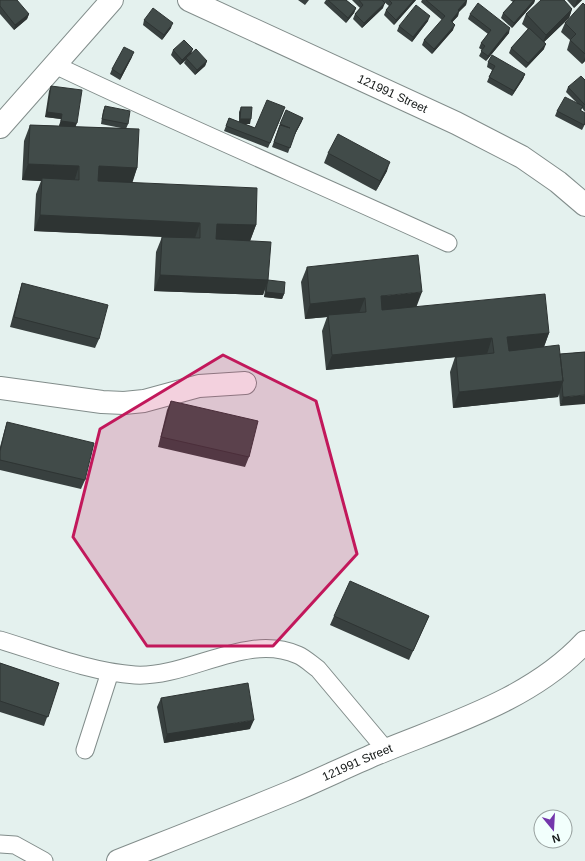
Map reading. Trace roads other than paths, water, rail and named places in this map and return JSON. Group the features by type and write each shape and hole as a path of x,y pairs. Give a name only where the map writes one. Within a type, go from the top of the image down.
{"street":[{"path":"0,127 112,0"},
{"name":"121991 Street","path":"189,0 456,123 522,157 558,182 585,205"},
{"path":"0,388 102,402 124,403 144,401 199,386 245,384"},
{"name":"121991 Street","path":"118,861 293,791 386,750 489,708 522,690 571,657 585,642"}],"lane":[{"path":"55,65 161,116 299,175 448,243"},
{"path":"0,640 110,672 149,675 188,668 234,654 261,648 289,652 304,658 318,669 386,750"},
{"path":"85,750 110,672"},
{"path":"0,844 15,845 44,861"}]}
